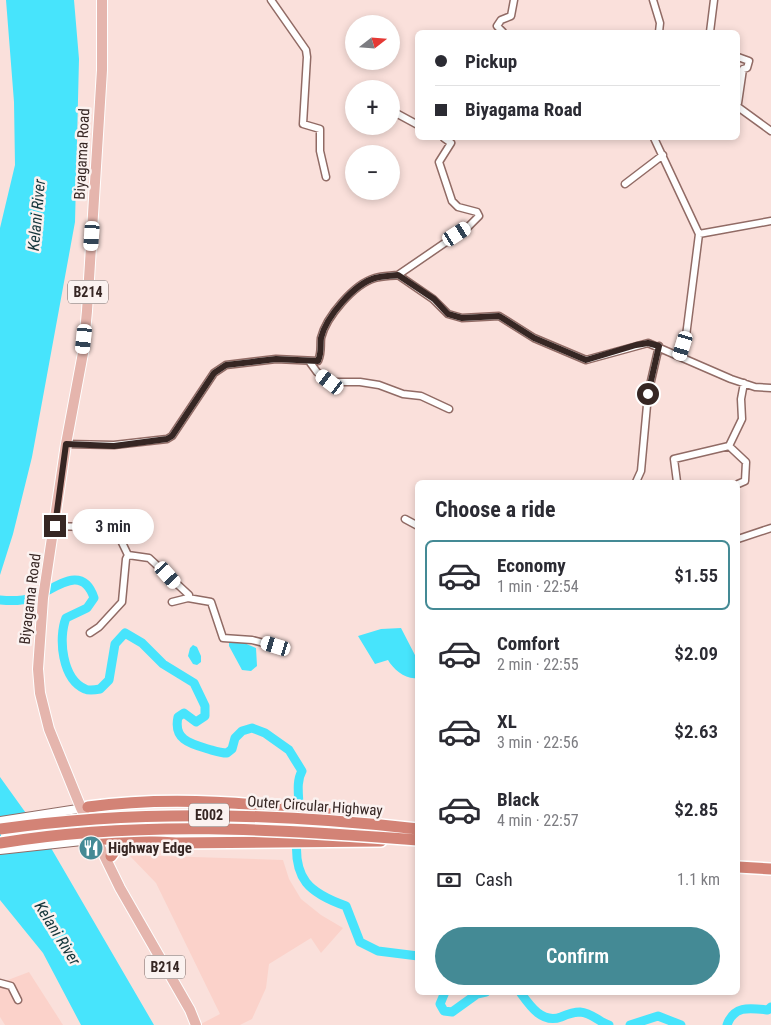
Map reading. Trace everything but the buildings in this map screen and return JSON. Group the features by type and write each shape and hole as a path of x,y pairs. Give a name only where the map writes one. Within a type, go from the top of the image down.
{"highway":[{"path":"85,808 130,804 207,802 279,807 415,829"},
{"name":"Outer Circular Highway","path":"0,829 91,819 218,815 319,819 415,829"},
{"name":"Outer Circular Highway","path":"0,843 113,831 200,829 301,831 415,840"},
{"path":"100,839 176,843 415,840"},
{"path":"111,856 116,848 129,841"},
{"path":"740,867 771,869"},
{"path":"740,874 771,876"}],"main road":[{"name":"Biyagama Road","path":"102,0 102,70 87,311 83,353 66,444 43,598 38,669 40,693 49,729 85,808 133,910 190,1010 196,1025"},
{"name":"Biyagama Road","path":"100,839 111,856 133,910"}],"street":[{"path":"271,0 306,50 303,124 320,129 320,151 326,177"},
{"path":"501,30 497,26 501,20 510,16 514,0"},
{"path":"653,0 660,23 659,30"},
{"path":"710,30 714,0"},
{"path":"740,58 749,61 747,68 743,69 740,89"},
{"path":"740,108 771,131"},
{"path":"400,115 415,123"},
{"path":"66,444 114,446 167,439 172,436 214,373 226,365 276,359 318,361 321,353 321,338 330,319 347,296 374,278 398,275 468,227 479,216 478,212 458,207 452,201 439,162 451,143 447,140"},
{"path":"655,140 699,234 686,336 680,355"},
{"path":"625,184 663,156"},
{"path":"699,234 771,221"},
{"path":"398,275 434,299 448,314 462,318 499,316 534,338 586,360 648,343 744,383 771,388"},
{"path":"637,480 641,471 648,394 659,346"},
{"path":"309,362 317,372 330,382 379,384 403,394 421,396 449,409"},
{"path":"729,446 743,415 741,399 744,383"},
{"path":"677,480 674,460 729,446"},
{"path":"729,446 746,462 745,480 740,483"},
{"path":"405,519 415,524"},
{"path":"55,526 115,528 128,555 122,602 99,627 90,633"},
{"path":"740,538 771,528"},
{"path":"128,555 149,558 188,593 188,598"},
{"path":"172,602 188,598 211,602 223,638 252,640 276,646"},
{"path":"0,821 85,808"},
{"path":"0,850 54,842 100,839"},
{"path":"0,983 10,986 18,1000"}],"shaded area":[{"path":"129,855 283,860 289,879 301,899 321,915 343,928 321,953 311,938 269,964 266,988 252,1019 240,1025 199,1025 220,1014 156,883"},
{"path":"29,972 63,1025 5,1025 0,1017 0,983"}],"water":[{"name":"Kelani River","path":"6,0 74,0 79,59 75,222 32,457 13,534 0,575 0,228 15,165 14,102"},
{"path":"401,628 415,655 415,678 400,673 388,660 375,664 358,636 381,629"},
{"path":"237,640 256,648 257,666 251,671 242,670 229,646 229,642"},
{"path":"193,645 197,647 201,656 201,662 197,665 193,664 188,656"},
{"name":"Kelani River","path":"0,777 51,848 154,1025 81,1025 43,953 0,900"}],"waterway":[{"path":"0,600 32,598 58,585 75,580 89,587 94,598 87,608 66,618 62,636 62,647 67,667 77,684 87,690 94,690 100,689 109,680 115,644 125,633 142,643 163,664 194,683 205,706 205,716 196,722 184,713 178,717 178,731 185,740 218,752 227,753 232,749 235,738 242,731 252,728 265,733 289,750 302,771 298,786 299,814"},
{"path":"297,837 296,851 301,874 313,890 346,906 360,942 378,951 415,956"},
{"path":"444,995 440,1004 444,1011 452,1012 476,995"},
{"path":"522,995 542,1016 554,1019 580,1012 609,1025"},
{"path":"727,1025 738,1011 743,1009 768,1010 771,1007"},
{"path":"630,1025 658,1016 681,1025"}],"place":[{"name":"Highway Edge","path":"91,848"}],"route":[{"path":"55,526 66,444 114,446 158,442 172,436 214,373 226,365 276,359 318,361 321,353 321,338 330,319 347,296 374,278 398,275 434,299 448,314 462,318 499,316 534,338 586,360 636,345 648,343 659,346 648,394"}]}
